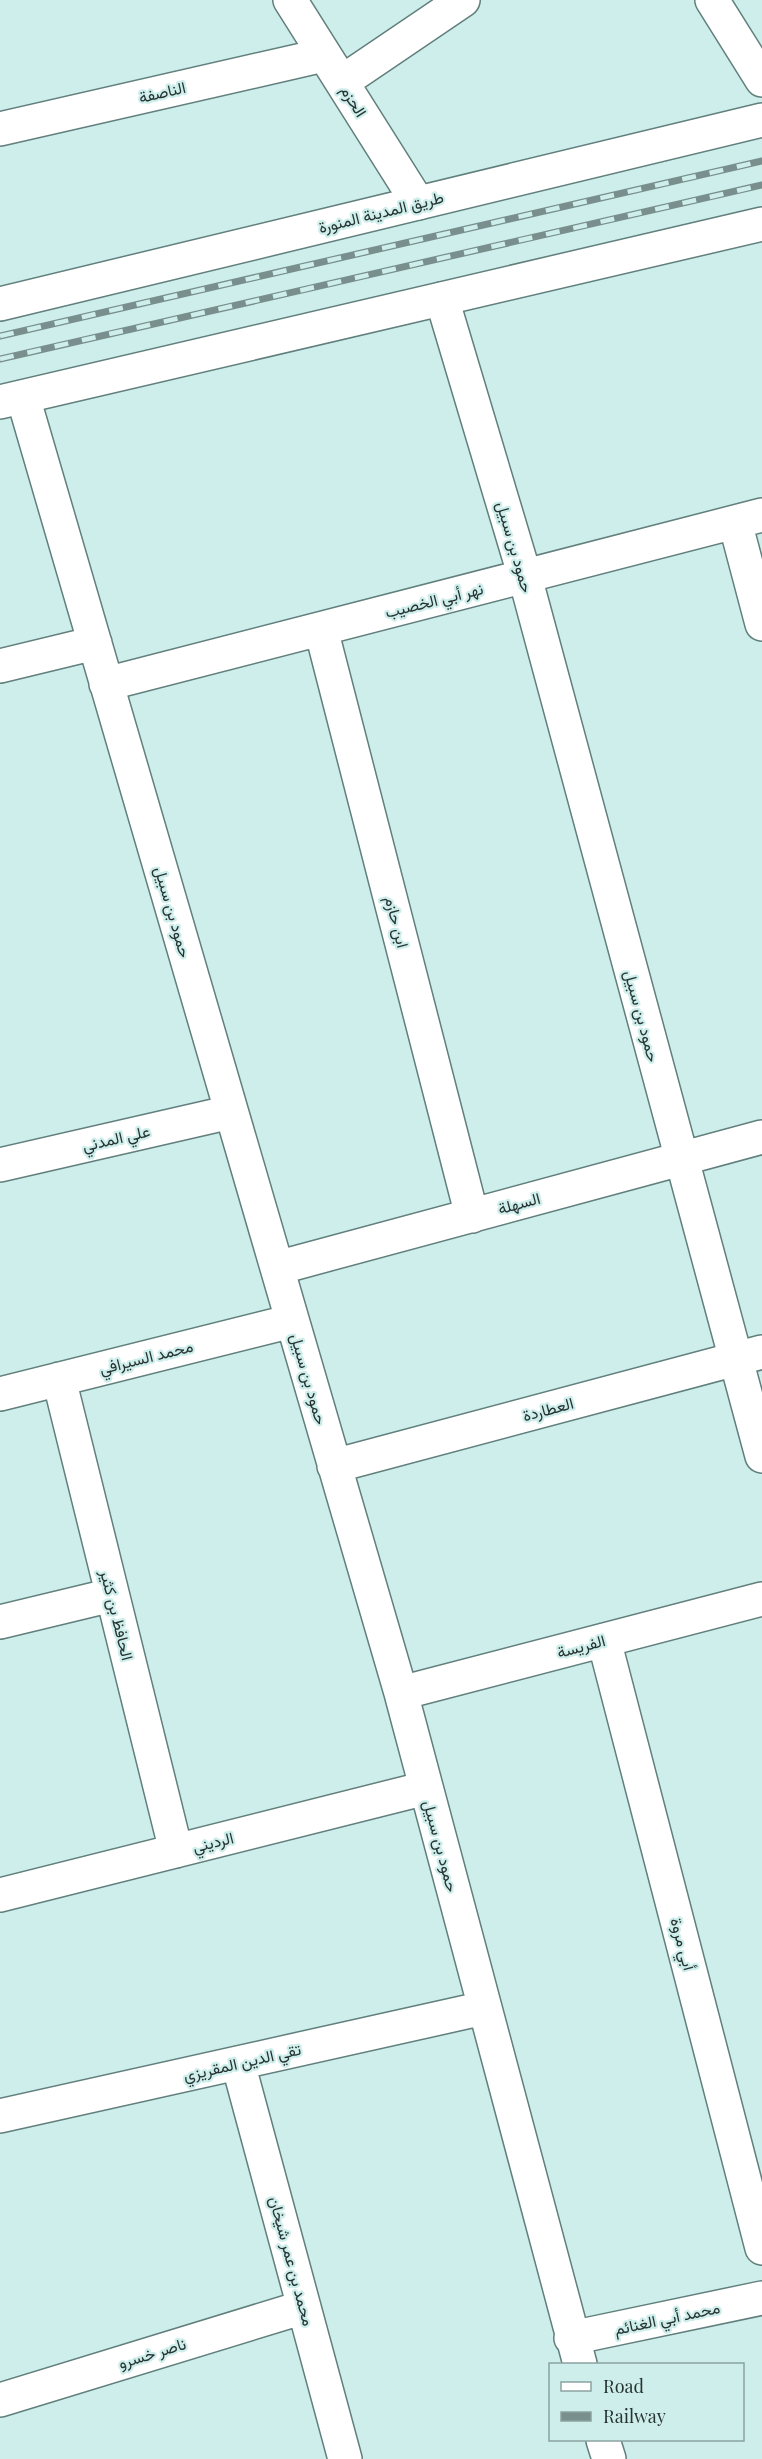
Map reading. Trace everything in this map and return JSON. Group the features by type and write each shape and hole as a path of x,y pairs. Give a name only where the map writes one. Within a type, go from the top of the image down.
{"street":[{"name":"الحزم","path":"290,0 418,203"},
{"path":"342,82 463,0"},
{"path":"722,3 762,80"},
{"name":"الناصفة","path":"0,129 324,55"},
{"name":"طريق المدينة المنورة","path":"0,304 762,120"},
{"path":"11,399 762,224"},
{"name":"حمود بن سبيل","path":"442,299 525,577 681,1158 749,1355 762,1456"},
{"name":"حمود بن سبيل","path":"11,399 95,644 401,1693 576,2351"},
{"path":"748,518 762,624"},
{"name":"نهر أبي الخصيب","path":"106,684 748,518"},
{"name":"ابن حازم","path":"321,629 472,1215"},
{"path":"0,666 95,644"},
{"name":"علي المدني","path":"0,1165 231,1112"},
{"name":"السهلة","path":"277,1268 762,1137"},
{"name":"محمد السيرافي","path":"0,1394 292,1321"},
{"name":"العطاردة","path":"334,1466 749,1355"},
{"name":"الحافظ بن كثير","path":"58,1379 176,1851"},
{"path":"0,1622 112,1595"},
{"name":"الفريسة","path":"401,1693 762,1599"},
{"name":"أبي مروة","path":"604,1640 762,2248"},
{"name":"الرديني","path":"0,1895 426,1788"},
{"name":"تقي الدين المقريزي","path":"2,2108 238,2063 484,2008"},
{"name":"محمد بن عمر شيخان","path":"238,2063 345,2459"},
{"name":"محمد أبي الغنائم","path":"576,2351 762,2298"},
{"name":"ناصر خسرو","path":"0,2400 304,2307"},
{"path":"604,2441 609,2459"}],"railway":[{"path":"0,336 762,161"},
{"path":"0,359 762,185"}]}
